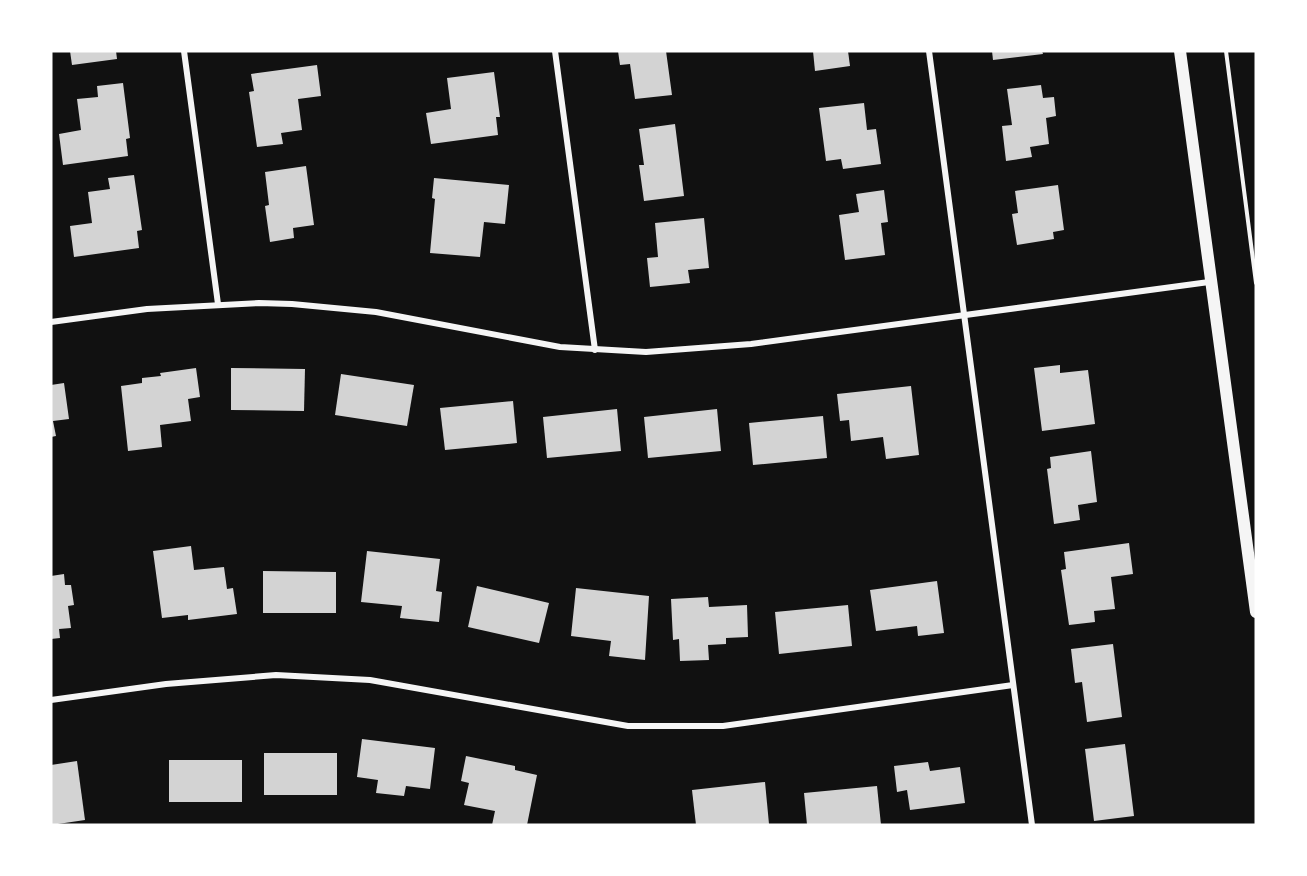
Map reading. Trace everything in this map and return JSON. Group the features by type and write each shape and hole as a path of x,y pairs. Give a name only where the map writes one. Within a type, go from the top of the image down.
{"main road":[{"path":"1180,51 1209,282 1256,612"}],"street":[{"path":"184,51 218,304"},
{"path":"555,51 595,350"},
{"path":"929,51 1032,825"},
{"path":"51,322 147,309 218,304 292,304 376,312 519,341 595,350 646,352 697,350 1209,282"},
{"path":"51,700 166,684 276,675 369,680 628,726 723,726 1013,686"}],"path":[{"path":"1226,51 1256,283"}],"building":[{"path":"70,51 116,51 117,59 72,65"},
{"path":"618,51 666,51 672,95 635,99 630,64 620,65"},
{"path":"813,51 848,51 850,66 815,71"},
{"path":"992,51 1042,51 1043,54 993,60"},
{"path":"317,65 321,96 298,99 302,130 281,133 283,144 257,147 249,92 254,91 251,74"},
{"path":"494,72 500,117 496,117 498,135 431,144 426,113 451,109 447,78"},
{"path":"123,83 130,138 126,139 128,156 63,165 59,134 81,130 77,99 98,97 97,86"},
{"path":"1041,85 1043,98 1054,97 1056,116 1046,118 1049,144 1030,147 1032,157 1006,161 1002,126 1012,125 1007,89"},
{"path":"864,103 867,130 876,129 881,164 843,169 841,159 826,161 819,108"},
{"path":"675,124 684,196 644,201 639,165 644,165 639,129"},
{"path":"306,166 314,225 293,228 294,238 270,242 265,206 269,205 265,172"},
{"path":"134,175 142,230 137,231 139,248 74,257 70,226 92,223 88,192 110,189 108,178"},
{"path":"434,178 509,185 505,224 484,222 480,257 430,253 435,199 432,198"},
{"path":"1058,185 1064,230 1053,232 1054,239 1017,245 1012,214 1018,213 1015,191"},
{"path":"884,190 888,222 881,223 885,255 845,260 839,215 859,212 856,194"},
{"path":"704,218 709,268 688,270 690,283 650,287 647,258 658,257 655,223"},
{"path":"1060,365 1060,373 1088,370 1095,424 1042,431 1034,368"},
{"path":"196,368 200,397 188,399 191,421 160,425 162,447 128,451 121,386 142,383 142,378 161,376 160,373"},
{"path":"231,368 305,369 304,411 231,410"},
{"path":"341,374 414,385 407,426 335,415"},
{"path":"64,383 69,419 53,421 56,436 51,437 51,385"},
{"path":"911,386 919,455 886,459 883,437 851,441 849,420 840,421 837,394"},
{"path":"513,401 517,443 445,450 440,408"},
{"path":"617,409 621,451 547,458 543,417"},
{"path":"717,409 721,451 648,458 644,417"},
{"path":"823,416 827,458 753,465 749,423"},
{"path":"1091,451 1097,502 1078,505 1080,520 1054,524 1047,469 1051,468 1050,457"},
{"path":"1129,543 1133,574 1111,577 1115,609 1094,611 1095,622 1069,625 1061,570 1066,569 1064,552"},
{"path":"191,546 194,570 224,567 227,589 233,588 237,614 188,620 188,615 162,618 153,551"},
{"path":"367,551 440,559 436,591 442,592 439,622 400,618 402,606 361,602"},
{"path":"263,571 336,572 336,613 263,613"},
{"path":"64,574 65,585 71,585 74,605 68,606 71,628 59,629 60,638 51,639 51,576"},
{"path":"937,581 944,633 918,636 917,626 876,631 870,590"},
{"path":"477,586 549,603 539,643 468,627"},
{"path":"576,588 649,596 645,660 609,656 611,641 571,636"},
{"path":"708,597 709,607 747,605 748,637 726,638 726,644 708,645 709,660 680,661 679,639 673,640 671,599"},
{"path":"848,605 852,646 779,654 775,612"},
{"path":"1113,644 1122,717 1087,722 1082,682 1075,683 1071,649"},
{"path":"362,739 435,748 430,789 406,786 404,796 376,793 378,780 357,777"},
{"path":"1125,744 1134,816 1094,821 1085,749"},
{"path":"264,753 337,753 337,795 264,795"},
{"path":"466,756 515,766 515,770 537,775 527,825 492,825 495,811 464,805 469,783 461,781"},
{"path":"169,760 242,760 242,802 169,802"},
{"path":"77,761 85,820 51,825 51,765"},
{"path":"928,762 930,771 960,767 965,803 910,810 907,790 897,792 894,766"},
{"path":"765,782 769,824 696,825 692,790"},
{"path":"877,786 881,825 807,825 804,793"}]}
